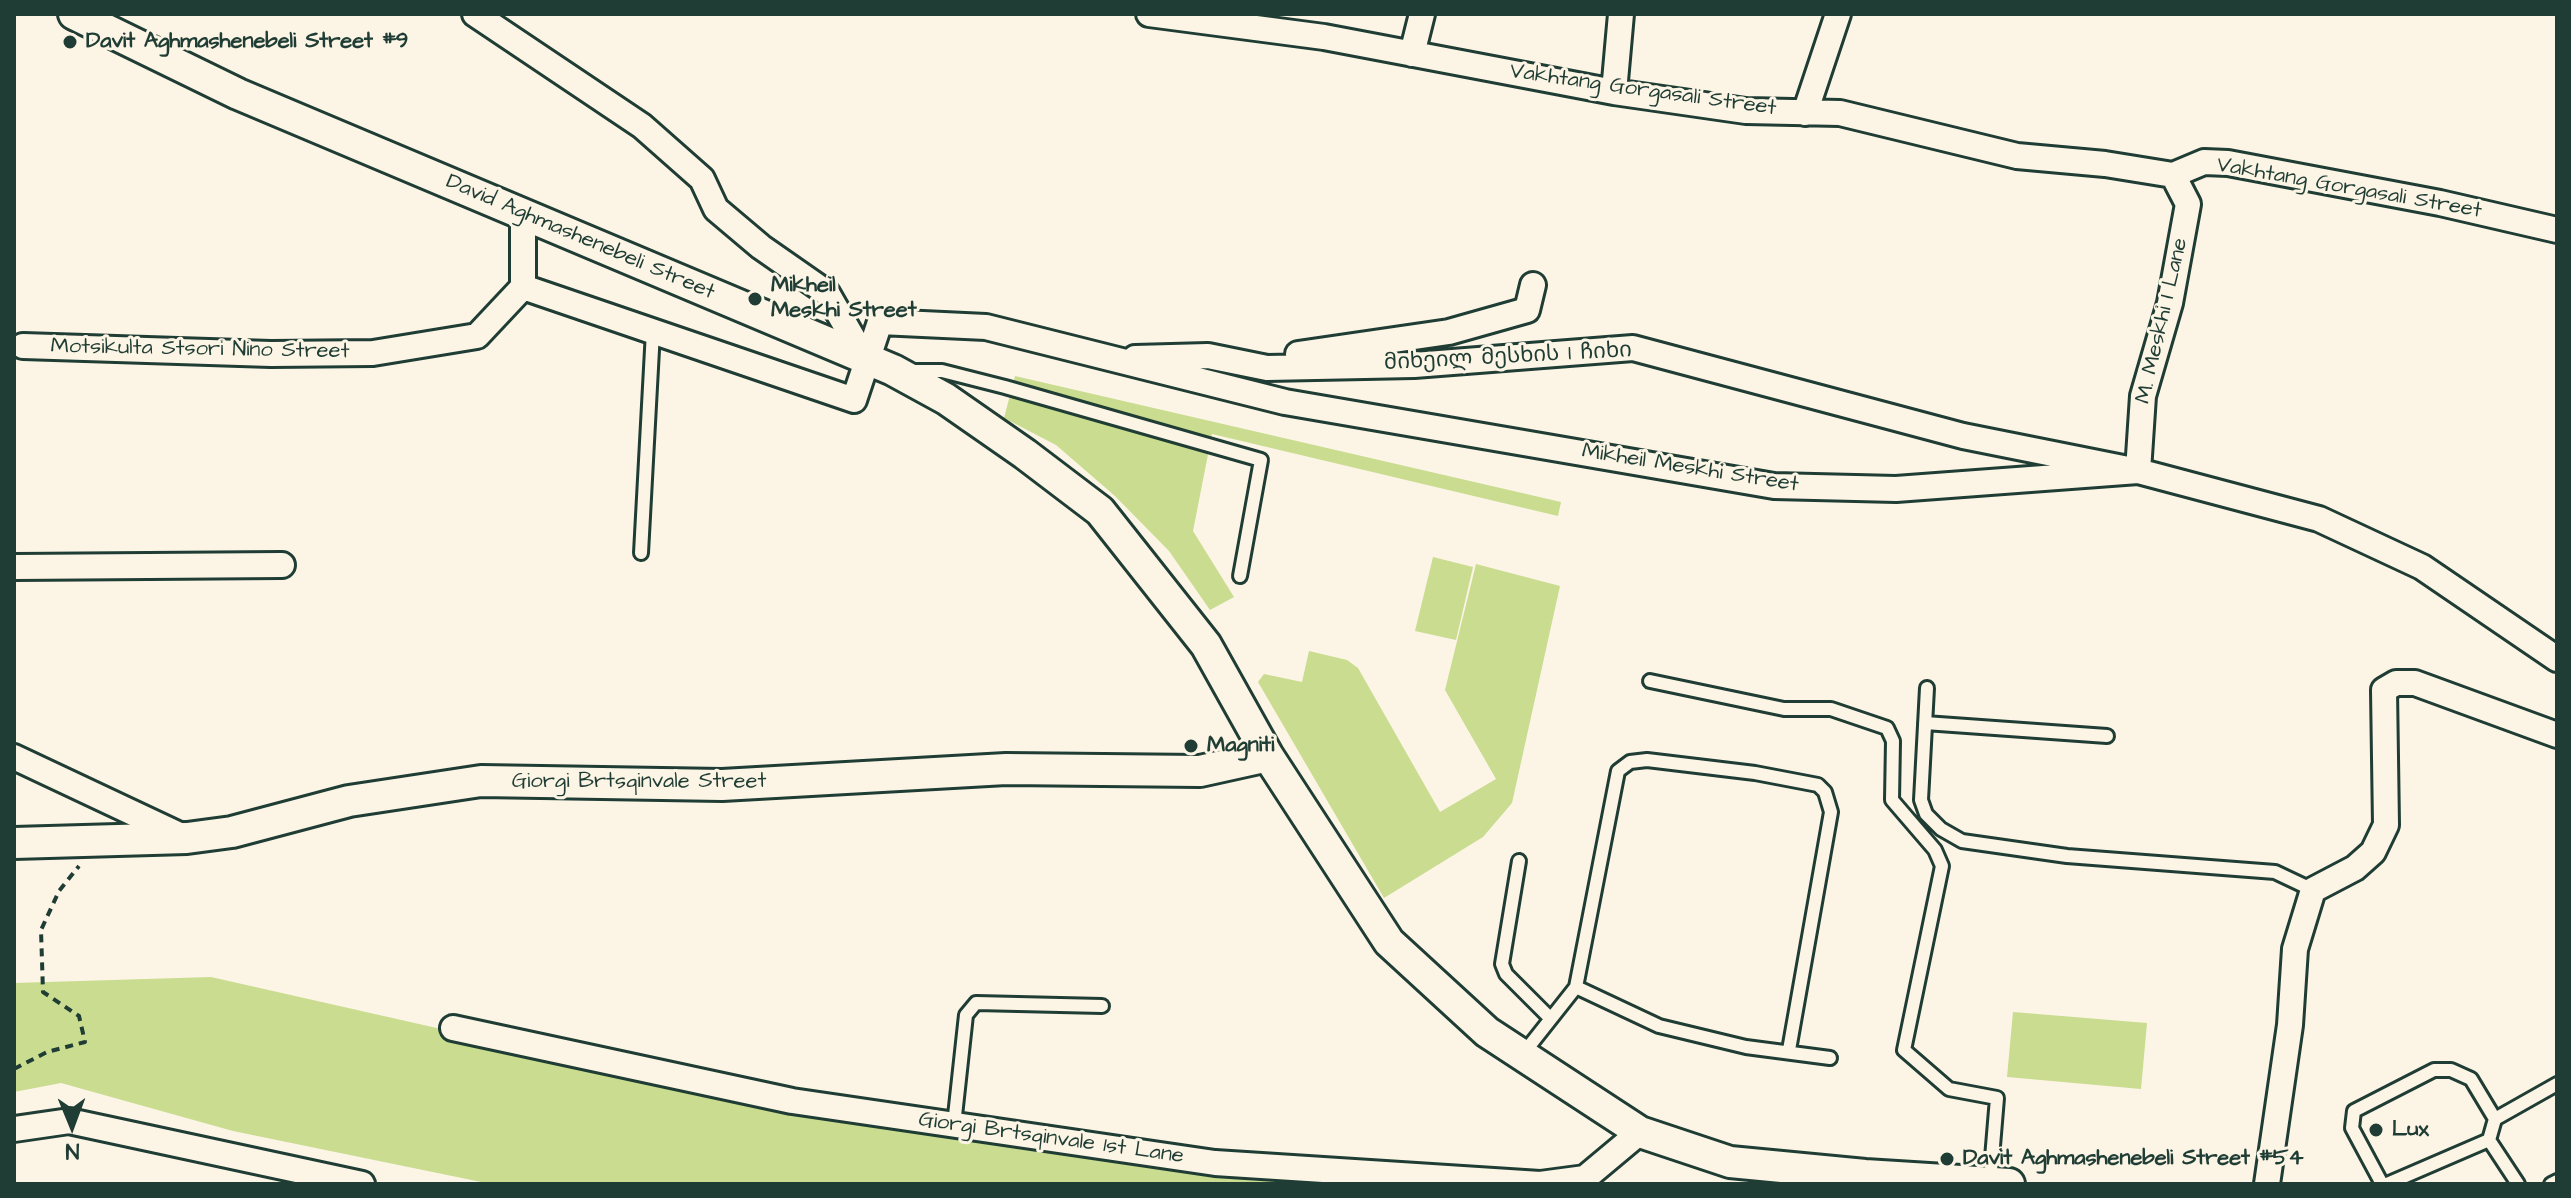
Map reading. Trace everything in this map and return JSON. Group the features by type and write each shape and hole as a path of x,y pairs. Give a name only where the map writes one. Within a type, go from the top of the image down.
{"street":[{"name":"David Aghmashenebeli Street","path":"74,14 238,94 879,366 946,399 1100,511 1206,645 1268,756 1389,942 1487,1032 1640,1132 1730,1162 1865,1175 2000,1183"},
{"path":"475,14 642,126 702,179 716,209 761,247 827,293 879,366 854,400 523,287 523,215"},
{"name":"Vakhtang Gorgasali Street","path":"1149,14 1324,37 1614,92 1746,111 1840,113 2017,156 2105,164 2173,175 2204,162 2228,163 2440,203 2557,230"},
{"path":"1412,54 1422,14"},
{"path":"1614,92 1621,14"},
{"path":"1805,113 1838,14"},
{"name":"M. Meskhi I Lane","path":"2138,471 2143,396 2170,303 2188,204 2173,175"},
{"path":"1208,356 1296,354 1449,332 1527,310 1533,285"},
{"name":"Motsikulta Stsori Nino Street","path":"23,346 271,354 373,353 477,336 523,287"},
{"name":"Mikheil Meskhi Street","path":"879,366 880,322 986,327 1285,402 1774,486 1896,489 2138,471 2319,519 2422,567 2557,659"},
{"name":"მიხეილ მესხის I ჩიხი","path":"1104,359 1208,356 1281,368 1414,365 1633,348 1963,436 2138,471"},
{"path":"14,567 282,565"},
{"path":"2267,1184 2290,1025 2295,949 2313,890 2355,868 2373,852 2386,825 2384,690 2396,683 2415,683 2557,735"},
{"name":"Giorgi Brtsqinvale Street","path":"14,843 187,838 232,832 349,801 481,781 722,785 1006,769 1200,771 1268,756"},
{"path":"14,757 187,838"},
{"name":"Giorgi Brtsqinvale 1st Lane","path":"453,1028 792,1101 1215,1163 1540,1184 1585,1178 1640,1132"},
{"path":"14,1129 69,1121 362,1184"}],"lane":[{"path":"641,553 653,331"},
{"path":"879,366 942,371 1261,460 1240,576"},
{"path":"1650,681 1784,709 1831,709 1887,728 1893,741 1892,800 1935,850 1942,866 1904,1050 1908,1058 1949,1089 1997,1098 2000,1183"},
{"path":"1927,688 1921,800 1933,822 1962,841 2083,857 2275,872 2313,890"},
{"path":"1925,723 2107,736"},
{"path":"1523,1054 1576,987 1618,771 1630,762 1647,760 1755,773 1818,785 1830,801 1831,812 1789,1050"},
{"path":"1519,861 1502,964 1506,974 1550,1018"},
{"path":"1576,987 1659,1026 1746,1047 1789,1050 1830,1058"},
{"path":"954,1125 966,1015 976,1003 1102,1006"},
{"path":"2489,1140 2385,1184 2352,1128 2354,1111 2434,1070 2451,1070 2471,1079 2495,1119"},
{"path":"2518,1184 2489,1140 2495,1119 2557,1084"},
{"path":"2551,1184 2557,1181"}],"path":[{"path":"14,1069 47,1052 85,1042 79,1016 43,992 41,930 59,891 93,843"}],"green space":[{"path":"1015,376 1561,502 1558,516 1212,434 1193,531 1234,597 1210,610 1169,551 1115,496 1056,445 1004,418"},
{"path":"1433,557 1473,567 1456,640 1415,631"},
{"path":"1476,564 1560,586 1512,803 1483,837 1384,898 1258,682 1264,674 1302,682 1309,651 1347,660 1358,668 1440,812 1496,779 1445,690"},
{"path":"211,977 720,1092 1360,1184 491,1184 233,1131 61,1083 14,1092 14,983"},
{"path":"2013,1012 2147,1023 2141,1089 2007,1077"}],"place":[{"name":"Davit Aghmashenebeli Street #9","path":"70,42"},
{"name":"Mikheil Meskhi Street","path":"755,299"},
{"name":"Magniti","path":"1191,746"},
{"name":"Lux","path":"2376,1130"},
{"name":"Davit Aghmashenebeli Street #54","path":"1947,1159"}]}
